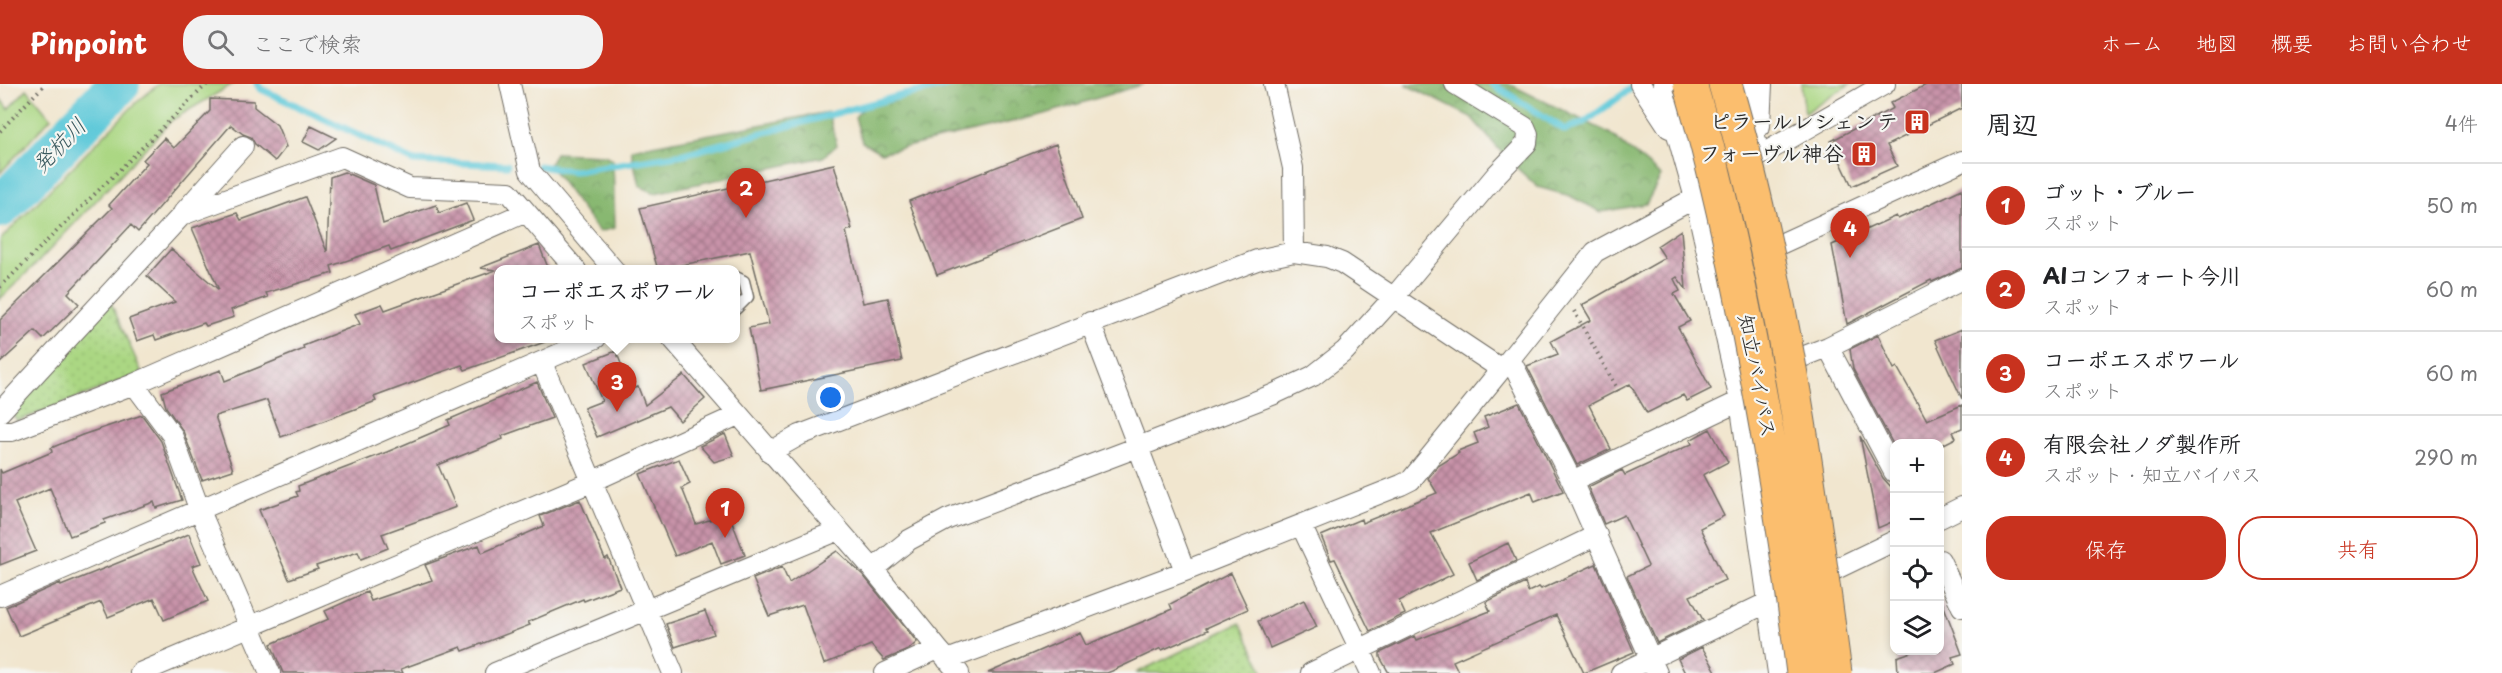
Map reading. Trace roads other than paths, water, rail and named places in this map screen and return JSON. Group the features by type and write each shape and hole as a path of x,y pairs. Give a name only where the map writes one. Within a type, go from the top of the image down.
{"highway":[{"name":"知立バイパス","path":"1690,84 1707,140 1740,290 1774,468 1795,601 1803,673"},
{"name":"知立バイパス","path":"1725,84 1738,131 1784,333 1813,501 1835,673"}],"street":[{"path":"510,84 530,171 611,265"},
{"path":"1274,84 1293,168 1294,252"},
{"path":"873,569 909,540 948,519 1272,395 1313,376 1346,351 1496,175 1527,143 1528,134 1525,127 1455,84"},
{"path":"1640,84 1679,143"},
{"path":"1663,84 1695,198 1740,401 1778,673"},
{"path":"1744,84 1797,359 1831,572 1843,673"},
{"path":"1759,156 1762,84"},
{"path":"1759,156 1885,84"},
{"path":"0,412 243,146"},
{"path":"182,214 342,157 410,188 509,192 572,265"},
{"path":"1776,246 1962,161"},
{"path":"885,673 948,661 1185,571 1411,480 1595,252 1695,198"},
{"path":"0,430 12,431 134,384 526,212"},
{"path":"770,452 800,435 1090,322 1257,260 1294,252 1327,257 1342,263 1505,364 1572,481 1653,665"},
{"path":"1797,359 1828,347 1962,280"},
{"path":"1090,322 1185,571"},
{"path":"0,596 587,343"},
{"path":"675,343 873,569 948,661"},
{"path":"1828,347 1890,464"},
{"path":"542,363 673,673"},
{"path":"134,384 172,435 200,511 270,673"},
{"path":"1572,481 1740,401"},
{"path":"140,673 591,482 738,415"},
{"path":"1944,517 1962,507"},
{"path":"1302,525 1371,673"},
{"path":"495,673 839,530"},
{"path":"1311,673 1597,535"},
{"path":"1620,673 1653,665 1769,602 1890,542"},
{"path":"1944,569 1962,607"}],"lane":[{"path":"740,279 744,281 748,297 740,304"}],"waterway":[{"name":"発杭川","path":"0,207 119,84"},
{"path":"257,84 261,89 414,161 507,165"},
{"path":"539,166 574,171 684,154 904,95 954,84"},
{"path":"1492,84 1565,130 1585,122 1637,84"}],"place":[{"name":"ピラールレシェンテ","path":"1917,122"},
{"name":"フォーヴル神谷","path":"1864,154"},
{"name":"AIコンフォート今川","path":"746,218"},
{"name":"有限会社ノダ製作所","path":"1850,258"},
{"name":"コーポエスポワール","path":"617,412"},
{"name":"ゴット・ブルー","path":"725,538"}]}
